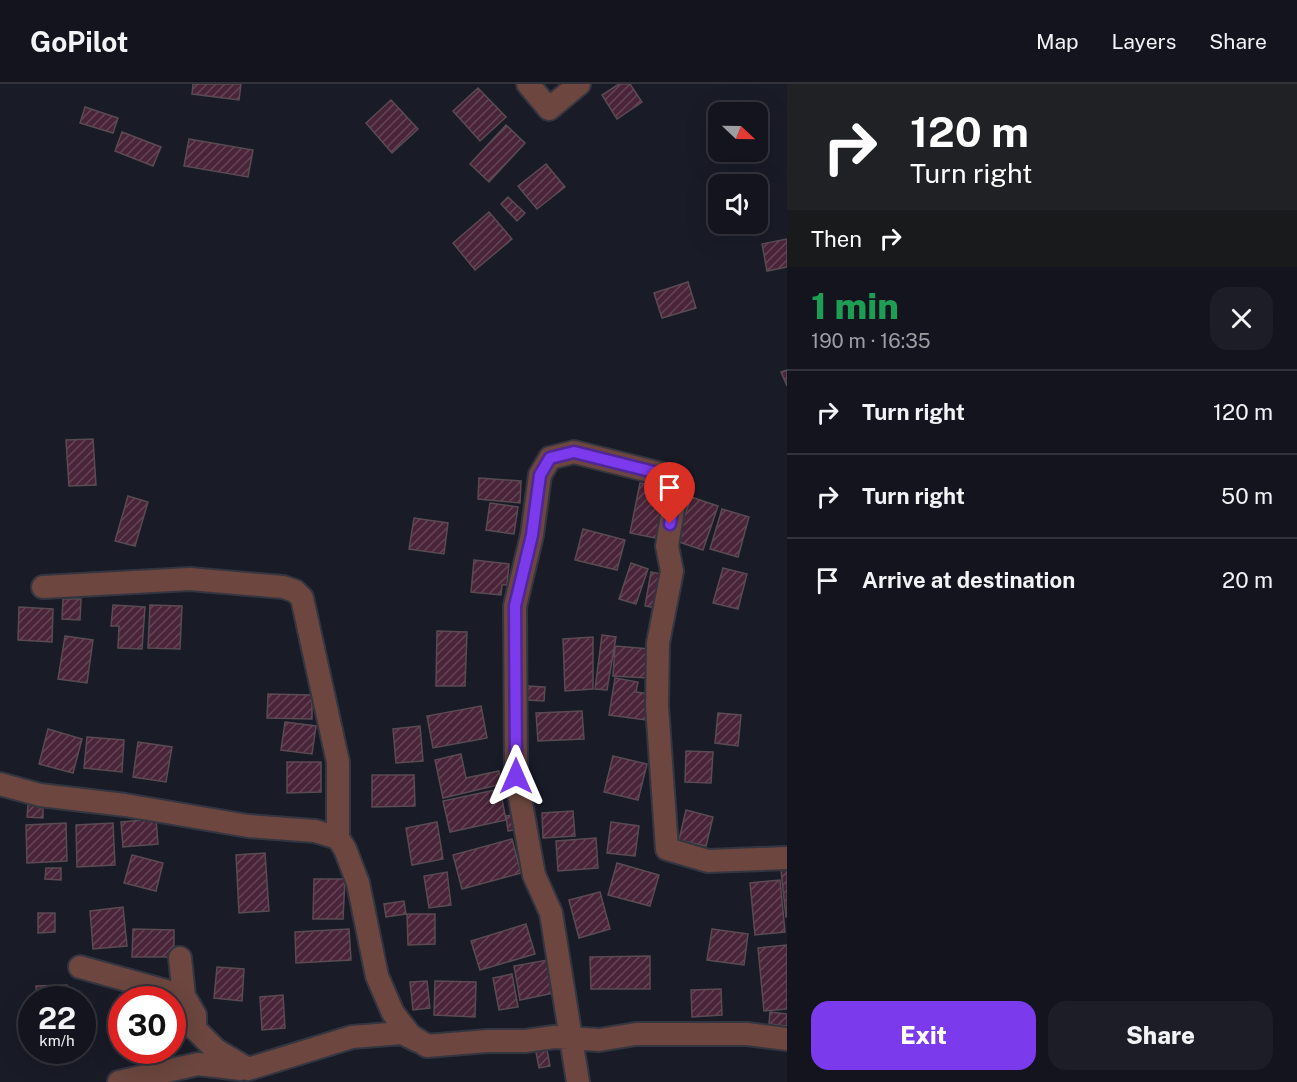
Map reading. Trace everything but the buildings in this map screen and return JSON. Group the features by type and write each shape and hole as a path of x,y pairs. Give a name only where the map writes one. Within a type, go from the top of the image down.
{"street":[{"path":"528,84 549,109 579,84"},
{"path":"578,1082 551,913 534,875 516,776 515,606 532,535 540,475 550,458 574,452 678,478 667,546 672,571 658,643 657,706 667,849 708,861 787,858"},
{"path":"44,587 190,579 283,587 295,591 302,598 338,762 338,838 345,849 358,883 377,976 393,1013 410,1035 427,1046"},
{"path":"0,783 40,795 125,805 248,826 315,831 338,838"},
{"path":"180,958 183,986"},
{"path":"80,967 148,986"},
{"path":"186,999 195,1015 195,1029 216,1050 252,1076"},
{"path":"119,1082 198,1064 252,1076 352,1037 402,1033 427,1046 572,1037 599,1040 636,1034 747,1034 787,1039"}],"route":[{"path":"516,776 515,606 532,535 540,475 550,458 574,452 678,478 670,524"}]}
